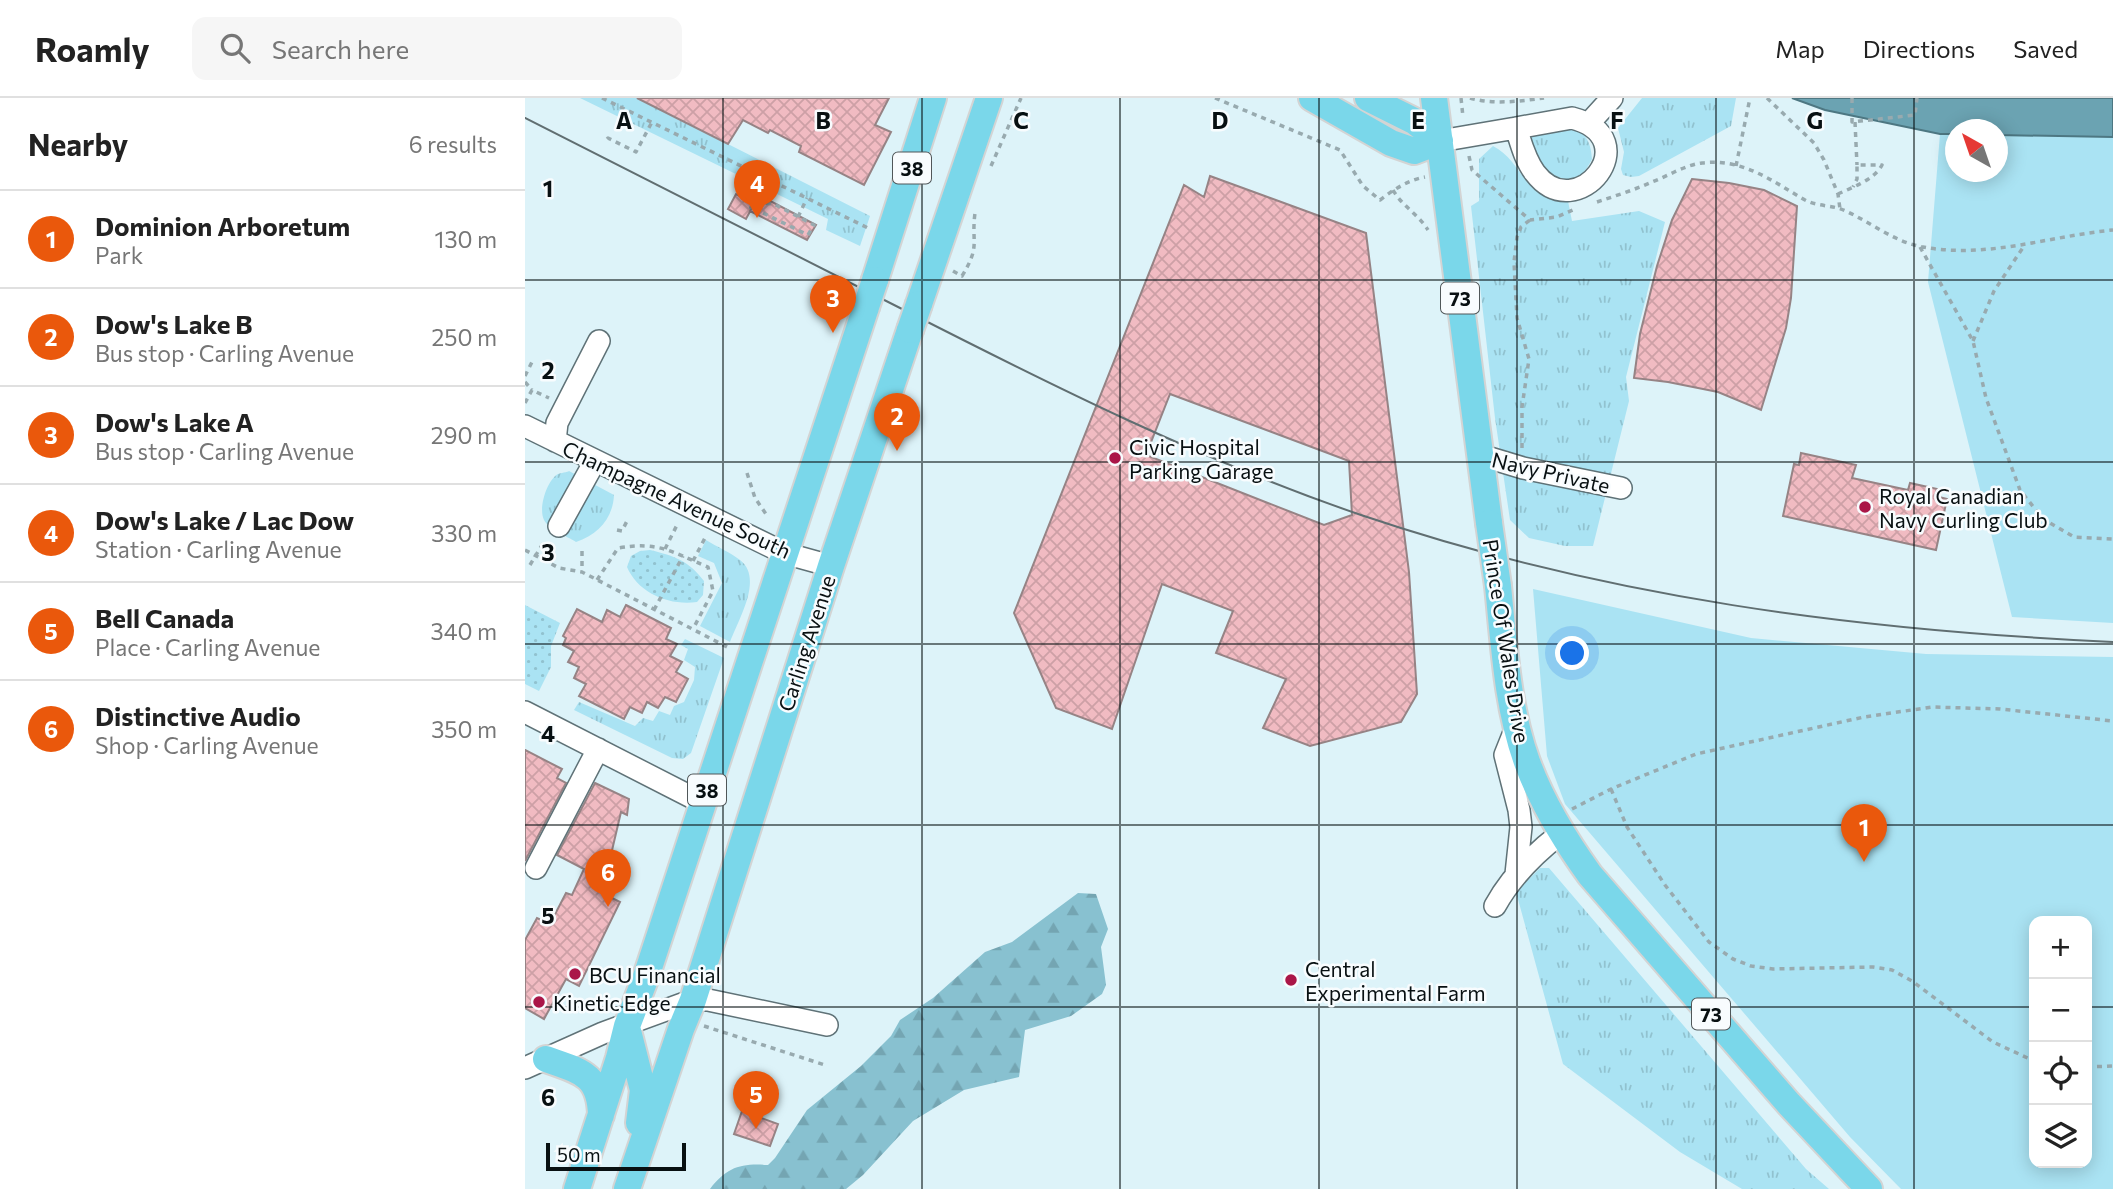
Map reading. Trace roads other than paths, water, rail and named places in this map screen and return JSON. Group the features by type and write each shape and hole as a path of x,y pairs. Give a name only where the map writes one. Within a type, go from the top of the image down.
{"main road":[{"name":"38","path":"577,1189 627,1026 647,974 876,280 933,98"},
{"name":"Carling Avenue","path":"627,1189 681,1029 697,1013 831,566 989,98"},
{"path":"1312,98 1391,143 1414,150 1440,141"},
{"path":"1368,98 1413,121 1440,141"},
{"name":"Prince Of Wales Drive","path":"1434,98 1506,659 1517,725 1527,761 1608,896 1789,1104 1869,1189"},
{"path":"627,1026 643,1090 627,1189"},
{"path":"535,1063 582,1072 589,1077 596,1088 601,1115"}],"street":[{"path":"1590,122 1612,98"},
{"path":"1440,141 1572,118 1590,122 1598,130 1605,141 1607,154 1603,166 1588,184 1563,191 1536,175 1529,164 1516,128"},
{"path":"555,441 557,423 599,341"},
{"name":"Champagne Avenue South","path":"525,426 784,553 831,566"},
{"name":"Navy Private","path":"1480,455 1523,468 1622,488"},
{"path":"553,532 595,460"},
{"path":"525,712 703,803"},
{"path":"1516,874 1521,827 1505,755 1517,725"},
{"path":"536,868 598,749"},
{"path":"1495,906 1504,888 1565,822"},
{"path":"535,1063 627,1026 697,1013 708,1000 827,1025"}],"tram line":[{"path":"525,118 1072,394 1244,471 1361,515 1453,544 1546,568 1733,605 1922,629 2113,642"}],"place":[{"name":"Dow's Lake / Lac Dow","path":"757,218"},
{"name":"Dow's Lake A","path":"833,333"},
{"name":"Dow's Lake B","path":"897,451"},
{"name":"Civic Hospital Parking Garage","path":"1115,458"},
{"name":"Royal Canadian Navy Curling Club","path":"1865,507"},
{"name":"Dominion Arboretum","path":"1864,862"},
{"name":"Distinctive Audio","path":"608,907"},
{"name":"BCU Financial","path":"575,974"},
{"name":"Central Experimental Farm","path":"1291,980"},
{"name":"Kinetic Edge","path":"539,1002"},
{"name":"Bell Canada","path":"756,1129"}]}
